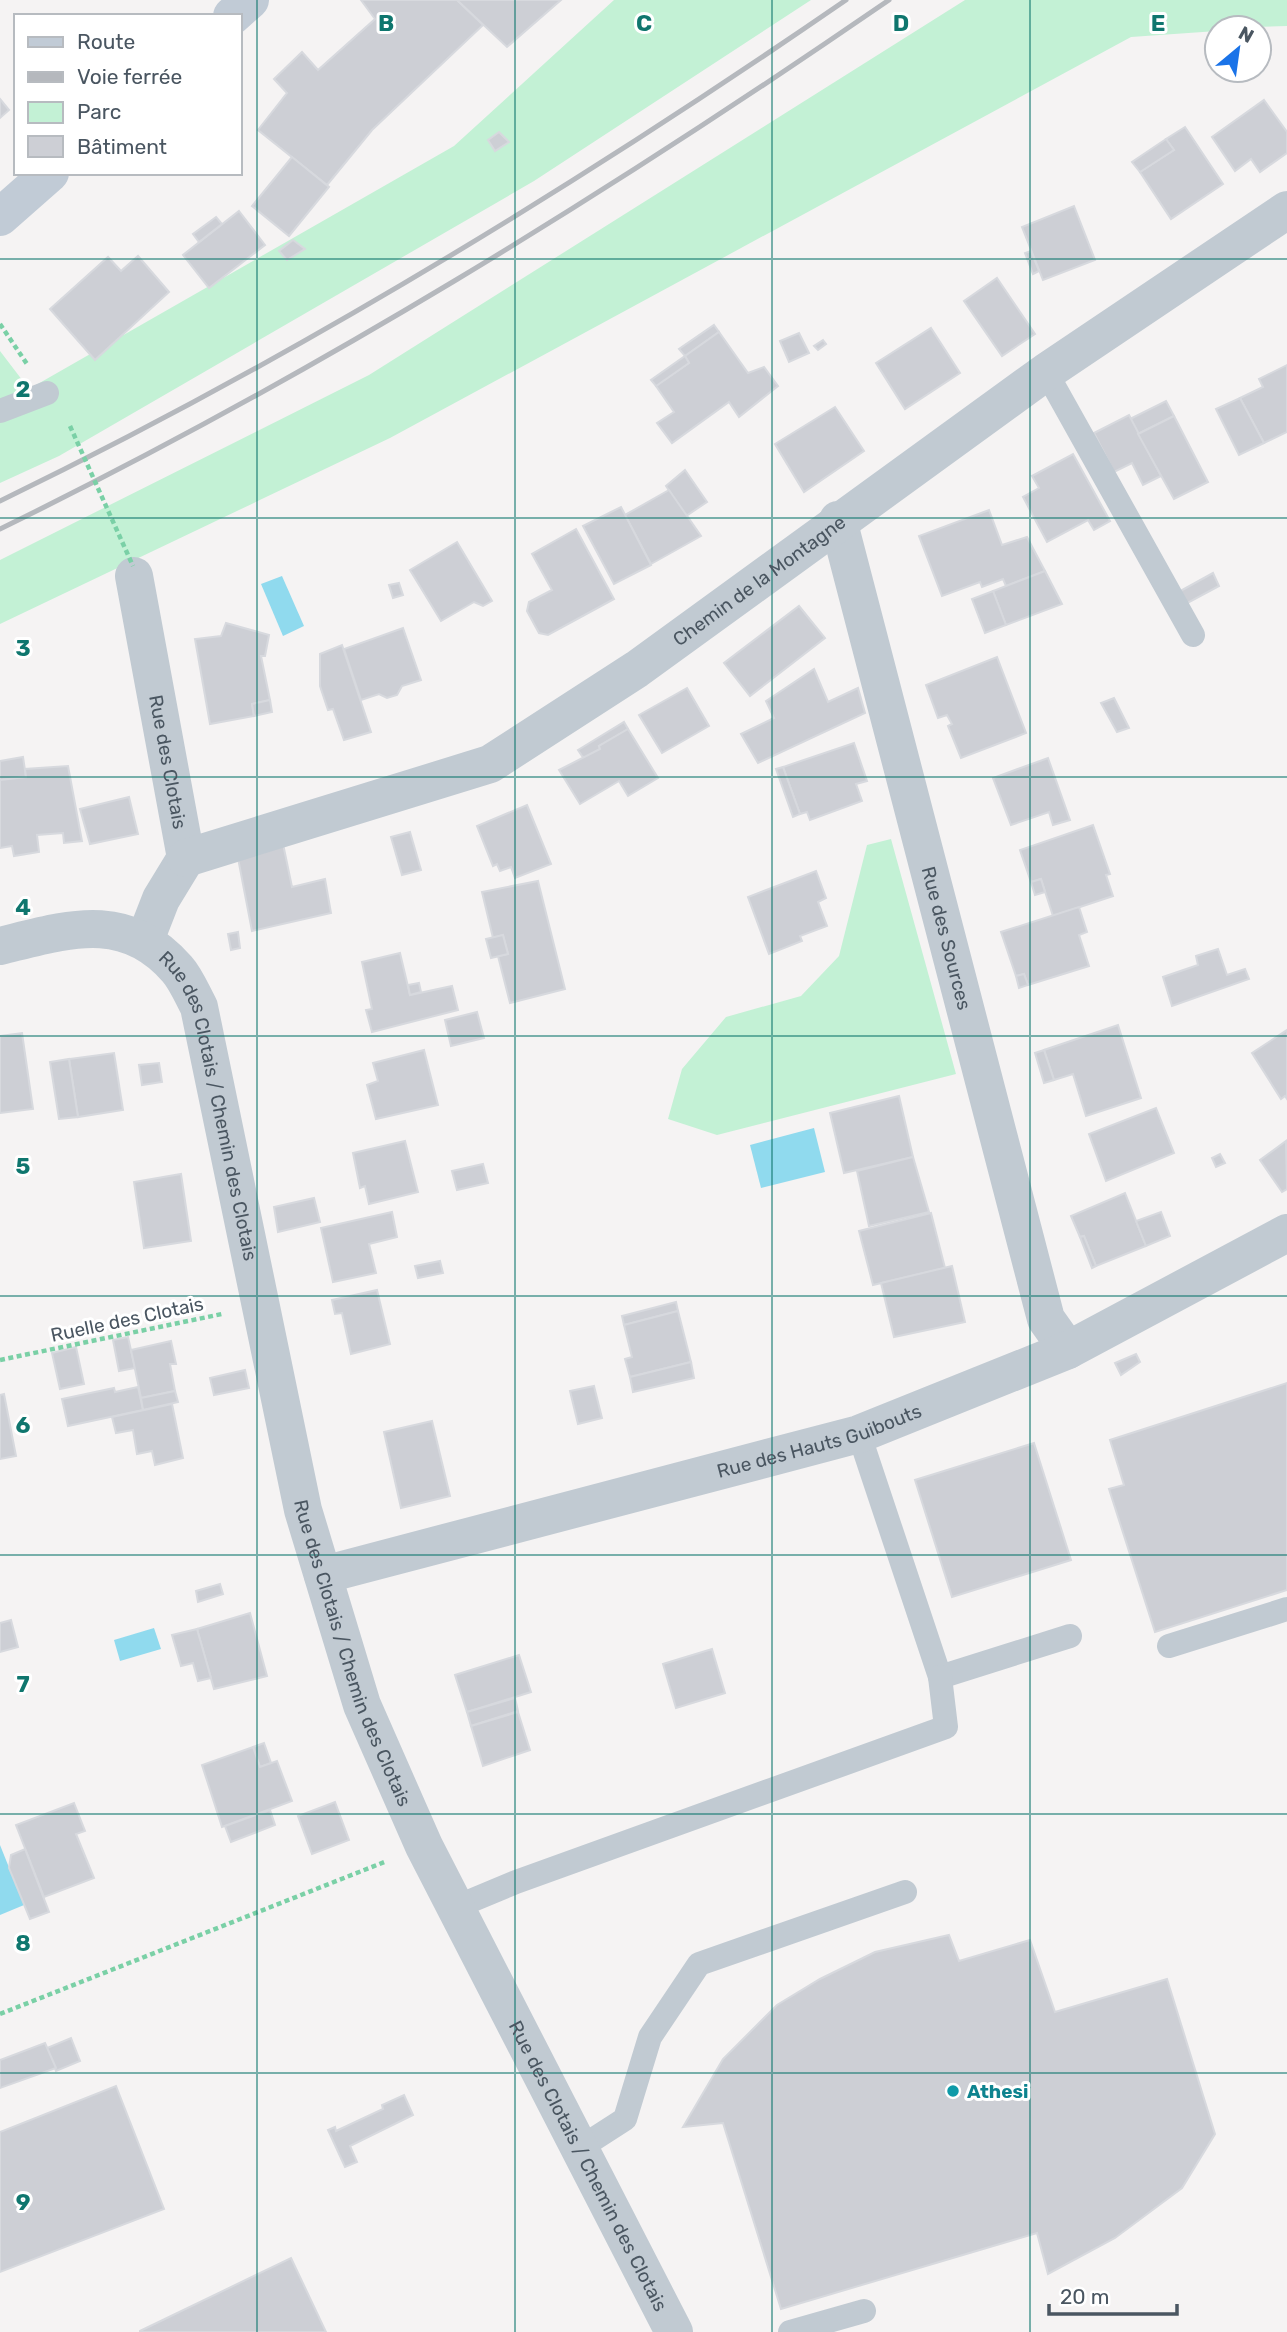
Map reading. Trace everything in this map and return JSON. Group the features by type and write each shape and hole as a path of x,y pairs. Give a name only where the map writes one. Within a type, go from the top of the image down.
{"main road":[{"path":"234,14 250,0"},
{"path":"0,217 48,175"}],"street":[{"name":"Chemin de la Montagne","path":"186,858 490,764 637,669 838,520 1046,372 1287,210"},
{"name":"Rue des Sources","path":"838,520 1046,1319 1068,1350"},
{"name":"Rue des Clotais","path":"133,571 186,858"},
{"path":"0,946 63,930 103,927 145,940 161,900 186,858"},
{"name":"Rue des Clotais / Chemin des Clotais","path":"145,940 177,970 199,1007 303,1510 362,1705 424,1846 674,2332"},
{"name":"Rue des Hauts Guibouts","path":"323,1575 859,1434 1068,1350 1287,1233"}],"lane":[{"path":"1046,372 1193,635"},
{"path":"0,411 47,393"},
{"path":"456,1907 516,1882 946,1727 940,1677 859,1434"},
{"path":"1170,1646 1287,1609"},
{"path":"940,1677 1070,1636"},
{"path":"580,2148 625,2119 650,2037 699,1964 905,1892"},
{"path":"790,2332 864,2311"}],"path":[{"path":"0,324 47,393"},
{"path":"70,426 133,571"},
{"name":"Ruelle des Clotais","path":"0,1360 259,1306"},
{"path":"0,2014 389,1860"}],"green space":[{"path":"614,0 811,0 534,181 59,456 0,483 0,351 29,389 454,146"},
{"path":"965,0 1287,0 1287,26 1273,26 1273,14 1203,14 1203,32 1131,37 390,438 0,624 0,560 369,375"},
{"path":"891,839 956,1074 717,1135 668,1119 682,1069 726,1017 801,996 839,956 867,845"}],"water":[{"path":"282,576 304,626 283,636 261,584"},
{"path":"814,1128 825,1172 761,1188 750,1145"},
{"path":"154,1628 161,1649 120,1661 114,1640"},
{"path":"0,1845 24,1905 0,1915"}],"building":[{"path":"361,0 457,0 483,25 372,130 327,185 258,130 287,93 274,79 302,52 318,70 375,19"},
{"path":"457,0 561,0 507,47"},
{"path":"0,99 9,110 0,118"},
{"path":"1264,100 1287,132 1287,153 1260,172 1251,159 1235,171 1212,137"},
{"path":"1185,127 1223,184 1171,219 1140,172 1174,150 1166,139"},
{"path":"499,132 509,142 495,151 488,140"},
{"path":"1166,139 1174,150 1140,172 1132,162"},
{"path":"292,157 329,187 289,236 252,206"},
{"path":"1074,206 1095,260 1043,280 1022,227"},
{"path":"239,211 265,245 209,288 183,255"},
{"path":"216,217 222,224 199,242 193,234"},
{"path":"293,240 305,249 287,260 279,251"},
{"path":"1031,251 1039,271 1033,274 1025,253"},
{"path":"138,256 169,292 95,360 50,309 108,257 121,271"},
{"path":"997,278 1035,334 1002,356 964,301"},
{"path":"714,325 719,332 685,356 679,349"},
{"path":"931,328 960,373 905,409 876,363"},
{"path":"719,332 748,373 764,367 778,386 739,417 729,402 672,443 657,423 674,412 656,386 689,363 685,356"},
{"path":"799,333 809,353 789,362 780,341"},
{"path":"823,340 826,344 818,350 814,346"},
{"path":"685,356 689,363 656,386 651,380"},
{"path":"1287,365 1287,432 1264,443 1240,398 1263,387 1259,379"},
{"path":"1240,398 1264,443 1239,455 1216,409"},
{"path":"1166,401 1174,416 1138,434 1130,419"},
{"path":"835,407 864,451 804,492 775,444"},
{"path":"1129,415 1161,476 1143,485 1132,463 1114,472 1094,433"},
{"path":"1174,416 1208,482 1174,499 1138,434"},
{"path":"1073,454 1110,521 1094,530 1088,520 1047,542 1023,497 1039,488 1032,476"},
{"path":"685,470 707,502 686,516 666,486"},
{"path":"669,490 701,536 651,564 625,515"},
{"path":"621,507 651,565 614,584 583,526"},
{"path":"989,510 1002,545 1027,537 1045,571 1006,586 1003,579 982,587 980,582 942,596 919,536"},
{"path":"576,529 614,599 548,635 539,633 527,611 529,602 552,590 532,554"},
{"path":"457,542 492,601 483,606 474,602 441,621 410,570"},
{"path":"1045,571 1062,604 1006,625 993,591"},
{"path":"1213,573 1219,586 1182,606 1175,594"},
{"path":"399,583 403,595 393,598 389,585"},
{"path":"993,591 1006,625 985,633 972,599"},
{"path":"799,606 825,638 750,696 724,663"},
{"path":"226,623 269,635 265,656 261,656 270,700 252,704 254,716 210,724 195,639 221,636"},
{"path":"403,628 421,680 402,686 397,695 387,698 379,694 361,700 344,649"},
{"path":"342,645 371,732 344,740 333,709 328,710 320,686 320,654"},
{"path":"997,657 1026,733 961,758 948,726 952,724 947,715 938,718 926,685"},
{"path":"814,669 828,702 858,688 865,713 758,763 741,734 774,718 766,701"},
{"path":"687,688 709,726 662,753 639,715"},
{"path":"1114,698 1129,728 1117,732 1101,703"},
{"path":"270,700 272,712 254,716 252,704"},
{"path":"624,722 628,729 599,746 600,749 585,758 582,756 578,750"},
{"path":"628,729 658,778 628,796 619,781 580,804 559,770 600,749 599,746"},
{"path":"854,743 867,781 856,784 862,801 810,820 807,812 800,814 783,767"},
{"path":"23,757 26,777 0,780 0,761"},
{"path":"1048,758 1070,820 1053,825 1049,812 1011,825 993,778"},
{"path":"68,766 82,841 64,843 63,833 37,835 39,852 14,856 12,846 0,848 0,780 26,777 25,769"},
{"path":"783,767 800,814 793,817 776,769"},
{"path":"129,797 138,834 90,844 80,809"},
{"path":"527,805 551,864 515,878 511,867 500,871 497,864 493,866 477,826"},
{"path":"1093,825 1110,874 1106,875 1113,896 1053,916 1041,879 1031,882 1020,850"},
{"path":"410,832 421,870 402,875 391,837"},
{"path":"282,839 292,887 325,879 331,913 252,931 237,853"},
{"path":"816,871 826,898 818,902 827,926 800,936 802,941 769,954 748,897"},
{"path":"1041,879 1045,892 1035,895 1031,882"},
{"path":"538,881 565,989 510,1003 498,956 508,954 503,935 493,938 482,892"},
{"path":"1079,907 1087,932 1079,935 1089,966 1028,985 1024,974 1016,976 1001,932"},
{"path":"238,932 240,948 231,950 228,934"},
{"path":"503,935 508,954 491,958 486,939"},
{"path":"1218,949 1227,975 1245,969 1249,979 1172,1006 1163,977 1198,965 1196,956"},
{"path":"400,953 410,995 452,986 458,1010 372,1032 366,1010 372,1009 362,962"},
{"path":"1024,974 1028,985 1019,988 1016,976"},
{"path":"419,983 421,992 410,995 408,985"},
{"path":"477,1012 484,1038 451,1046 445,1020"},
{"path":"1118,1025 1141,1098 1086,1116 1073,1074 1054,1080 1044,1050"},
{"path":"1287,1030 1287,1099 1285,1096 1281,1099 1252,1053"},
{"path":"22,1033 33,1109 0,1113 0,1036"},
{"path":"424,1050 438,1105 376,1119 367,1085 378,1081 373,1063"},
{"path":"1044,1050 1054,1080 1044,1083 1035,1053"},
{"path":"114,1053 123,1110 78,1117 69,1059"},
{"path":"69,1059 78,1117 59,1119 50,1062"},
{"path":"159,1063 162,1082 142,1085 139,1065"},
{"path":"899,1096 913,1157 844,1173 830,1113"},
{"path":"1156,1108 1174,1153 1106,1181 1089,1134"},
{"path":"405,1141 418,1192 369,1204 365,1186 360,1188 353,1153"},
{"path":"1286,1141 1287,1189 1282,1192 1260,1160"},
{"path":"1220,1154 1225,1163 1216,1167 1212,1158"},
{"path":"913,1157 929,1212 869,1226 857,1171"},
{"path":"483,1164 488,1183 457,1190 452,1171"},
{"path":"181,1174 191,1241 144,1248 134,1182"},
{"path":"1125,1193 1146,1246 1096,1266 1084,1236 1080,1237 1071,1216"},
{"path":"314,1198 320,1222 278,1232 274,1207"},
{"path":"392,1212 397,1237 369,1244 376,1273 333,1282 321,1228"},
{"path":"1161,1212 1170,1236 1146,1246 1136,1221"},
{"path":"931,1213 945,1268 873,1285 859,1231"},
{"path":"1084,1236 1096,1266 1092,1268 1080,1237"},
{"path":"440,1261 443,1273 418,1278 415,1266"},
{"path":"952,1266 965,1322 894,1337 881,1283"},
{"path":"377,1290 390,1344 351,1354 342,1313 335,1314 332,1300"},
{"path":"676,1302 678,1311 624,1325 622,1316"},
{"path":"678,1311 691,1362 630,1377 625,1359 632,1357 624,1325"},
{"path":"128,1337 135,1368 119,1371 113,1340"},
{"path":"171,1341 176,1364 170,1364 175,1391 141,1398 131,1350"},
{"path":"76,1347 84,1384 60,1389 52,1353"},
{"path":"1136,1354 1140,1362 1121,1375 1115,1363"},
{"path":"691,1362 694,1378 633,1392 630,1377"},
{"path":"245,1370 249,1388 214,1395 210,1378"},
{"path":"1287,1383 1287,1590 1155,1632 1109,1489 1124,1485 1110,1440"},
{"path":"594,1386 602,1418 578,1424 570,1391"},
{"path":"138,1387 143,1410 68,1426 62,1399 114,1388 115,1392"},
{"path":"175,1391 178,1402 143,1410 141,1398"},
{"path":"4,1394 16,1456 0,1459 0,1395"},
{"path":"172,1404 183,1458 155,1465 152,1451 137,1454 133,1430 116,1433 112,1417"},
{"path":"432,1421 450,1496 401,1508 384,1432"},
{"path":"1034,1443 1071,1560 952,1597 915,1480"},
{"path":"220,1584 223,1594 198,1602 196,1591"},
{"path":"250,1613 267,1676 214,1689 197,1629"},
{"path":"11,1620 18,1647 0,1652 0,1623"},
{"path":"197,1629 211,1678 198,1681 193,1663 181,1666 172,1635"},
{"path":"712,1649 725,1693 676,1708 663,1664"},
{"path":"519,1655 531,1692 467,1712 455,1675"},
{"path":"515,1698 518,1711 471,1726 467,1712"},
{"path":"518,1712 530,1750 483,1766 471,1726"},
{"path":"264,1743 271,1763 260,1767 253,1747"},
{"path":"253,1747 260,1767 277,1761 292,1801 222,1827 202,1765"},
{"path":"335,1802 349,1840 312,1854 298,1816"},
{"path":"74,1803 85,1831 76,1834 94,1878 44,1897 16,1825"},
{"path":"270,1810 275,1825 231,1842 225,1826"},
{"path":"25,1849 49,1912 30,1919 9,1868 11,1855"},
{"name":"Athesi","path":"949,1935 959,1961 1030,1940 1055,2012 1167,1979 1215,2134 1182,2188 1115,2238 1048,2274 1037,2233 781,2309 723,2123 683,2127 723,2059 777,2005 820,1979 875,1952"},
{"path":"71,2038 80,2061 56,2071 47,2048"},
{"path":"45,2043 56,2068 0,2088 0,2060"},
{"path":"116,2086 164,2209 0,2272 0,2132"},
{"path":"404,2095 413,2115 350,2146 357,2162 345,2167 328,2130 335,2127 336,2131 383,2109 382,2105"},
{"path":"291,2258 326,2332 140,2332 140,2331"}],"railway":[{"path":"0,501 219,389 432,267 641,137 846,0"},
{"path":"0,529 230,410 454,281 674,144 889,0"}],"place":[{"name":"Athesi","path":"953,2091"}]}
